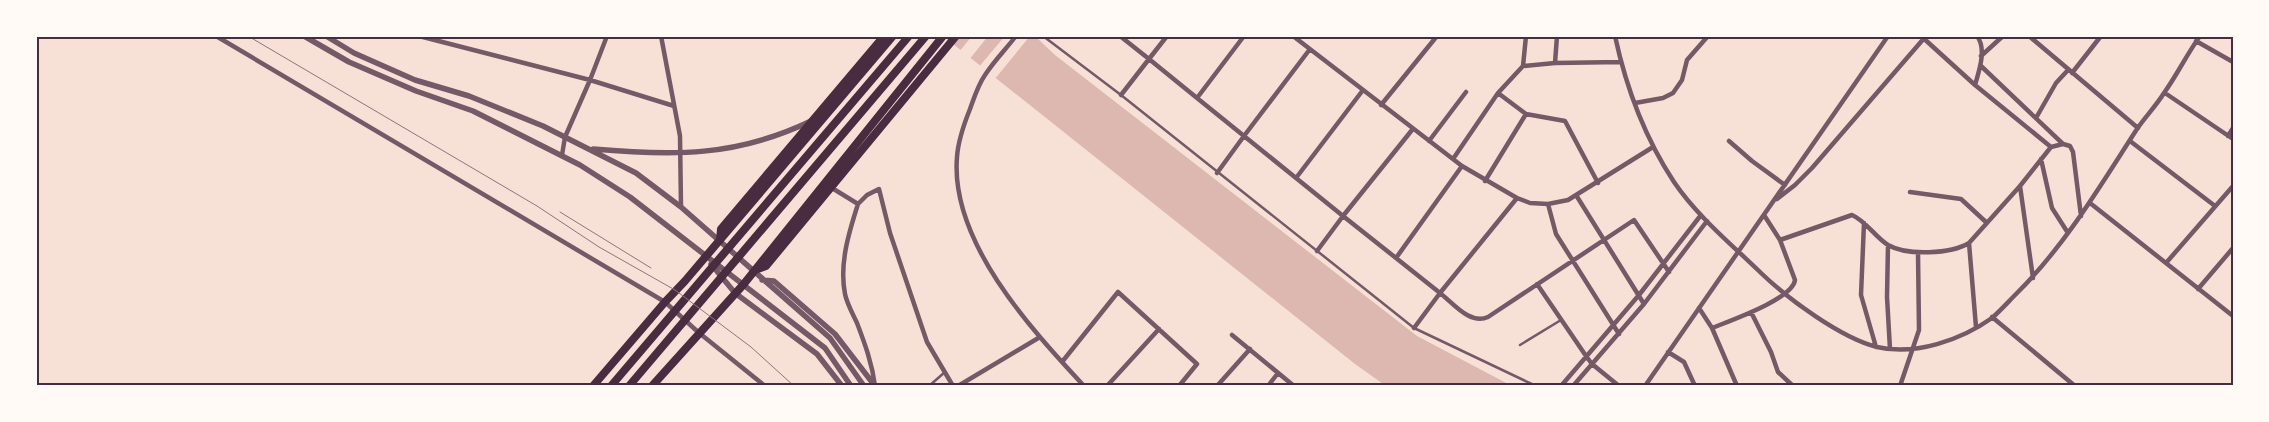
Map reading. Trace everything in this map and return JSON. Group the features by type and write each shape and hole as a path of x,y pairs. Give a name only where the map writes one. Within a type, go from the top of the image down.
{"main road":[{"path":"720,240 721,229 816,119 884,36"},
{"path":"593,386 893,36"},
{"path":"611,386 909,36"},
{"path":"629,386 926,36"},
{"path":"753,271 766,266 956,36"},
{"path":"652,386 698,332 743,285 943,37"}],"street":[{"path":"216,36 665,302 698,332 765,386"},
{"path":"304,36 349,62 416,92 473,111 562,155 630,197 705,257 825,348 851,386"},
{"path":"419,36 590,80 674,106"},
{"path":"562,155 565,137 590,80 606,36"},
{"path":"661,36 681,154 682,206"},
{"path":"1016,36 985,75 963,127 957,157 963,208 983,260 1040,337 1084,386"},
{"path":"1120,36 1473,320 1480,320 1634,220 1669,272"},
{"path":"1121,95 1167,36"},
{"path":"1197,98 1244,36"},
{"path":"1293,36 1412,130 1462,166 1517,198 1530,203 1548,204 1568,200 1654,147"},
{"path":"1381,105 1438,36"},
{"path":"1453,159 1498,93 1523,66 1526,36"},
{"path":"1555,63 1557,36"},
{"path":"1615,36 1621,62 1635,103 1654,147 1674,183 1701,215 1784,295 1838,330 1876,347 1890,349 1914,349 1949,340 1976,327 1992,317 2033,278 2090,203 2138,128 2165,93 2200,36"},
{"path":"1635,103 1663,98 1673,93 1682,80 1686,60 1708,36"},
{"path":"1975,85 1981,66 1981,43 1978,36"},
{"path":"1981,56 2003,36"},
{"path":"2028,36 2138,128"},
{"path":"2036,118 2056,83 2070,71 2101,36"},
{"path":"322,46 327,37 354,53 415,80 469,96 543,126 636,174 682,206 762,280 830,338 864,386"},
{"path":"1645,386 1739,252 1885,37"},
{"path":"1774,201 1795,185 1812,168 1924,37 1975,85 2051,147"},
{"path":"2196,42 2233,62"},
{"path":"1217,173 1310,49"},
{"path":"1523,66 1555,63 1621,62"},
{"path":"1981,66 2063,144 2070,146 2073,152 2081,216"},
{"path":"1296,178 1362,90"},
{"path":"1429,141 1466,92"},
{"path":"1498,93 1526,114 1565,121 1598,183"},
{"path":"2165,93 2231,137 2233,128"},
{"path":"588,148 659,154 712,151 750,144 790,131 816,119 834,107"},
{"path":"1486,181 1526,114"},
{"path":"1317,251 1412,130"},
{"path":"1729,141 1785,185"},
{"path":"2130,141 2215,206"},
{"path":"1780,240 1847,215 1855,216 1888,245 1908,252 1959,248 1969,243 2020,186 2051,147 2063,144"},
{"path":"2041,159 2052,208 2068,233"},
{"path":"1396,258 1462,166"},
{"path":"2020,186 2033,278"},
{"path":"2166,263 2233,186"},
{"path":"832,188 858,204"},
{"path":"875,386 872,363 846,296 845,288 848,236 858,204 866,196 879,189 890,233 927,342 953,386"},
{"path":"1910,192 1961,199 1987,223"},
{"path":"1576,195 1644,304"},
{"path":"1414,328 1517,198"},
{"path":"2090,203 2233,316"},
{"path":"1548,204 1556,234 1574,259 1619,334"},
{"path":"1561,386 1639,295 1701,215"},
{"path":"1712,328 1751,312 1784,295 1795,285 1795,280 1780,240 1764,215"},
{"path":"1573,386 1644,304 1707,221"},
{"path":"1864,223 1861,295 1876,347"},
{"path":"1969,243 1976,327"},
{"path":"1888,245 1887,297 1890,349"},
{"path":"2198,289 2233,248"},
{"path":"1900,386 1914,349 1920,324 1918,252"},
{"path":"705,257 735,293 817,354 842,386"},
{"path":"762,280 774,281 835,334 875,386"},
{"path":"1537,284 1592,364 1618,386"},
{"path":"1062,362 1118,292 1197,364 1180,386"},
{"path":"1699,308 1712,328 1737,386"},
{"path":"1751,312 1771,352 1778,372 1793,386"},
{"path":"1992,317 2075,386"},
{"path":"1107,386 1159,329"},
{"path":"1232,335 1294,386"},
{"path":"958,386 1040,337"},
{"path":"1217,386 1250,349"},
{"path":"1668,352 1684,362 1695,386"},
{"path":"1268,386 1278,373"}],"lane":[{"path":"1043,36 1121,95 1414,328 1536,386"},
{"path":"1832,36 1838,36"},
{"path":"1520,345 1562,319"},
{"path":"929,386 945,372"}],"shaded area":[{"path":"943,36 1035,36 1055,55 1417,336 1512,386 1386,386 1355,364"}],"pier":[{"path":"972,36 988,36 969,60 959,52"},
{"path":"1005,36 1030,36 994,80 978,68"}],"tram line":[{"path":"248,36 537,206 599,247 675,290 751,347 794,386"},
{"path":"560,212 651,268"}]}
